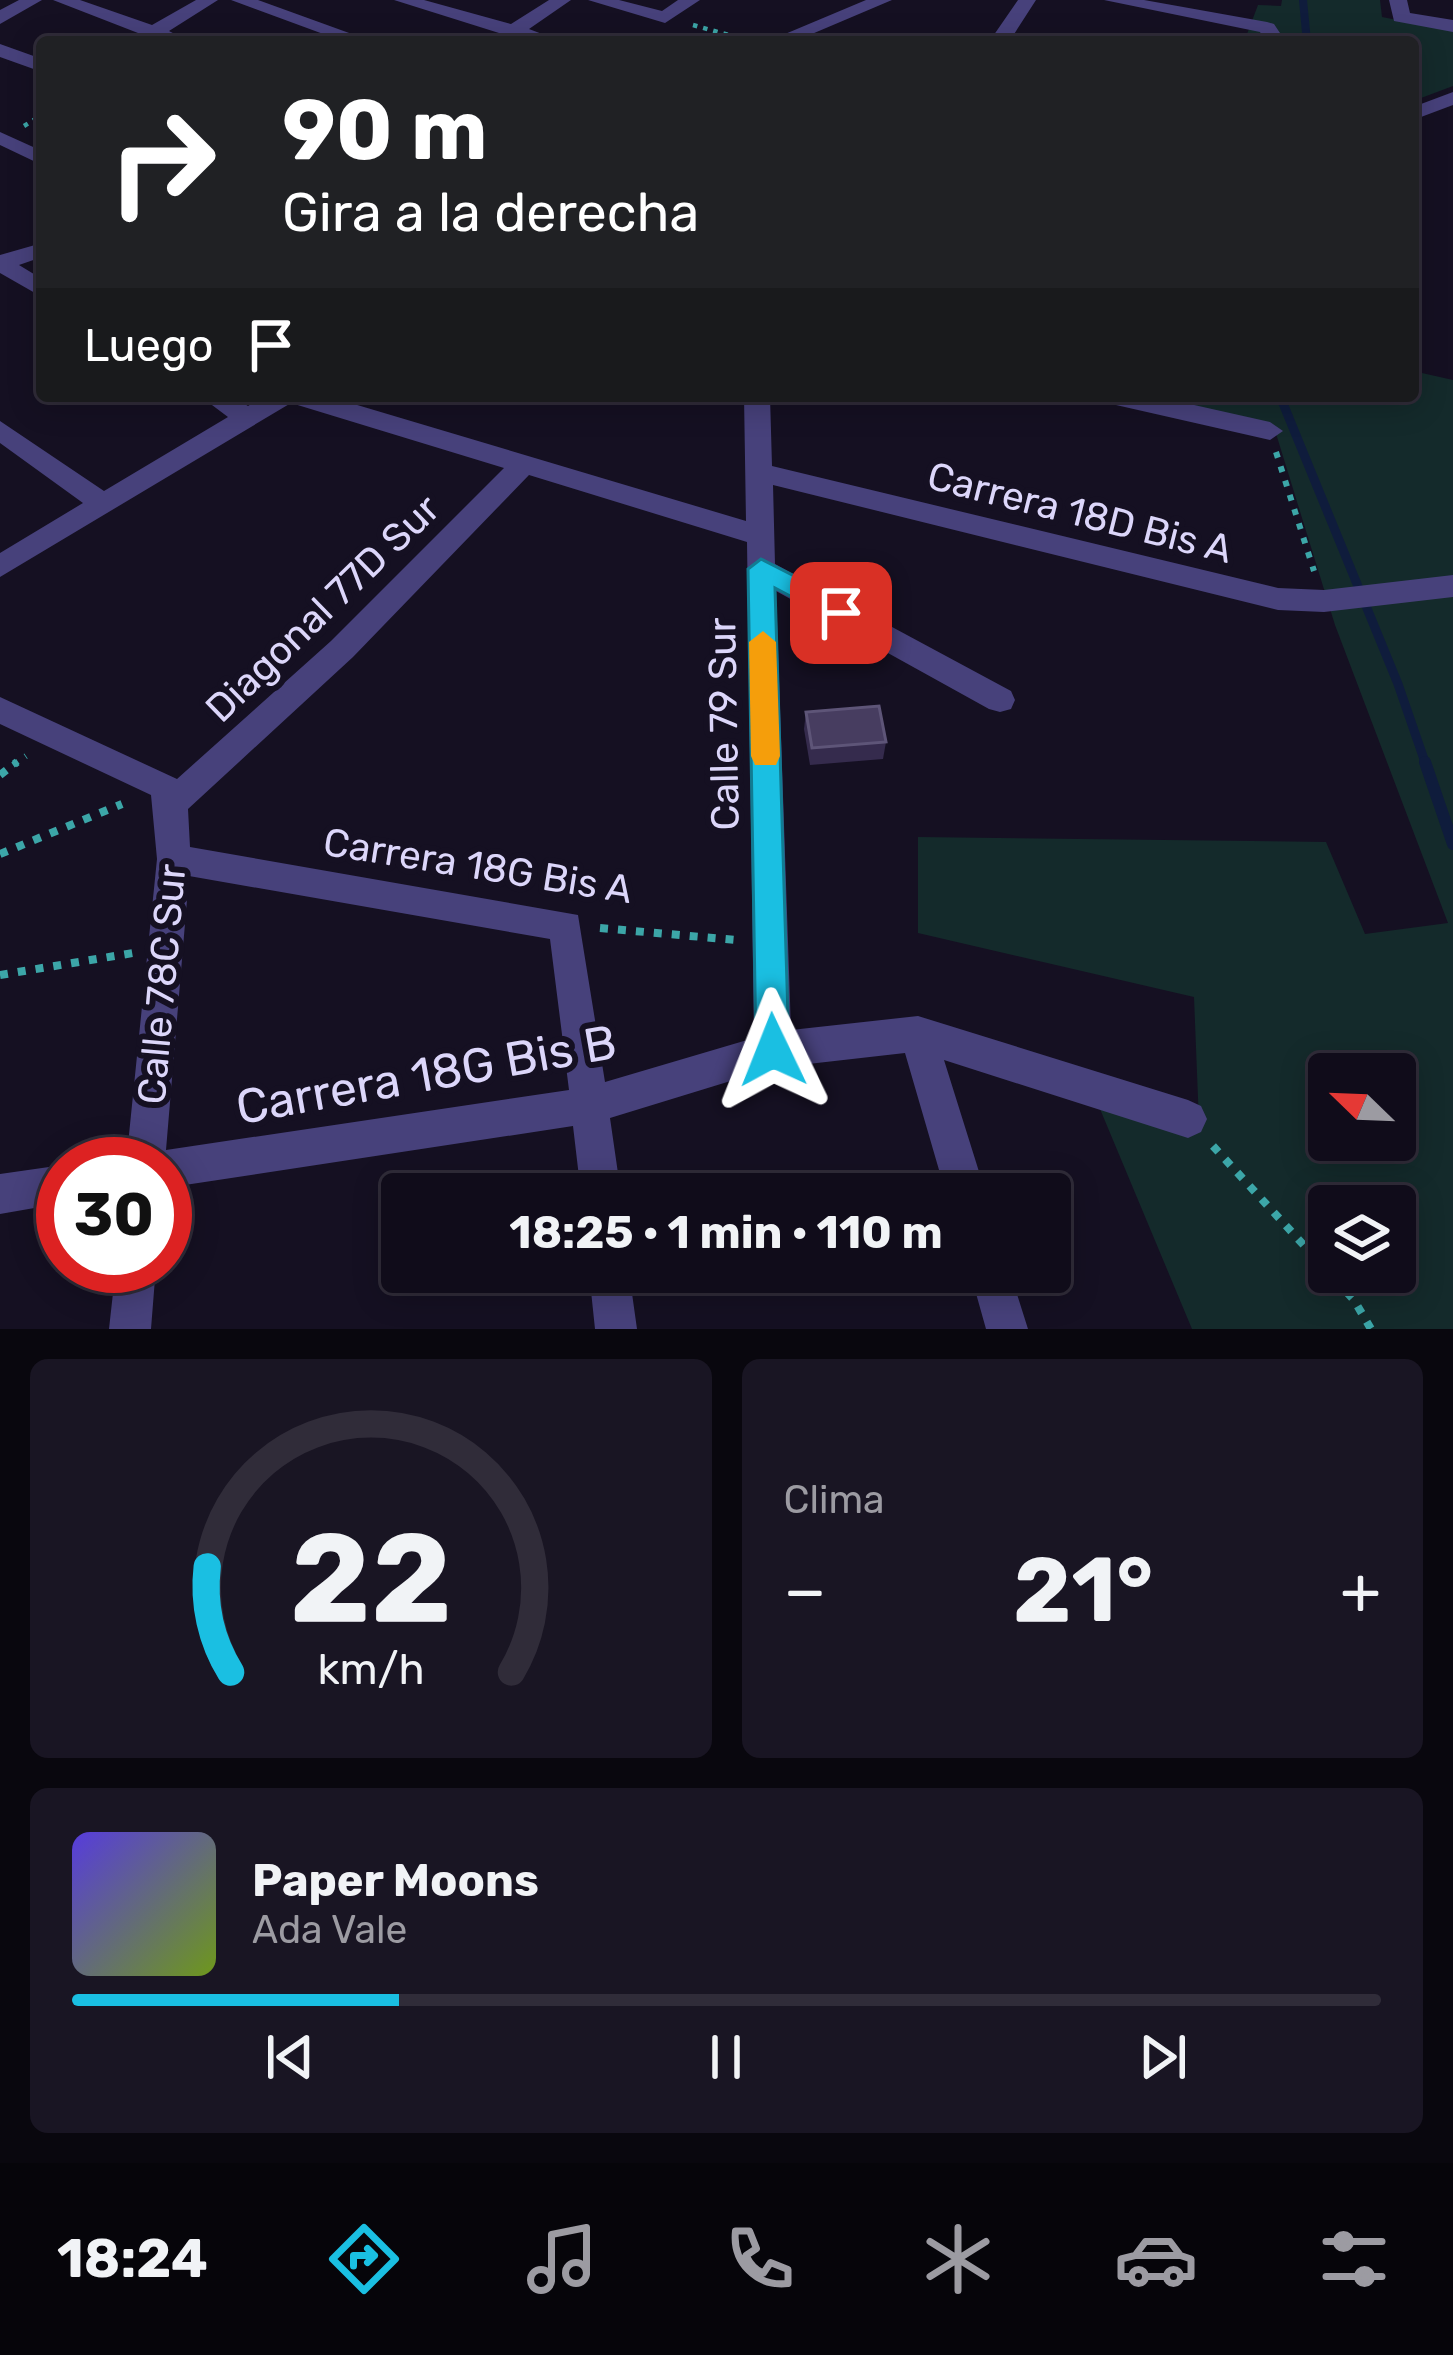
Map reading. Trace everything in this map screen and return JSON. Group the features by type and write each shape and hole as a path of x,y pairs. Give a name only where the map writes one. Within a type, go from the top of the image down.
{"street":[{"path":"0,18 32,0"},
{"path":"62,0 143,36"},
{"path":"147,36 209,0"},
{"path":"240,0 346,36"},
{"path":"403,0 506,36 562,0"},
{"path":"597,0 665,17 691,0"},
{"path":"816,24 823,0"},
{"path":"789,36 883,0"},
{"path":"1004,36 1028,0"},
{"path":"1113,0 1216,16 1272,35"},
{"path":"1399,9 1453,26"},
{"path":"0,50 36,64"},
{"path":"1419,112 1453,98"},
{"path":"2,138 36,156"},
{"path":"0,263 36,252"},
{"path":"0,263 36,286"},
{"path":"223,402 247,417"},
{"path":"0,566 273,402"},
{"path":"318,402 760,536"},
{"name":"Calle 79 Sur","path":"757,402 773,1050"},
{"path":"1142,402 1270,431"},
{"path":"0,430 103,504"},
{"name":"Diagonal 77D Sur","path":"168,795 343,649 524,464"},
{"name":"Carrera 18D Bis A","path":"759,472 1243,592 1332,600 1453,586"},
{"path":"761,569 1000,700"},
{"path":"0,710 168,795"},
{"name":"Calle 78C Sur","path":"148,1137 174,859 168,795"},
{"name":"Carrera 18G Bis A","path":"174,859 566,926"},
{"path":"566,926 599,1173"},
{"path":"918,1034 960,1173"},
{"name":"Carrera 18G Bis B","path":"192,1165 591,1105 773,1050 918,1034 1188,1119"},
{"path":"0,1194 36,1188"},
{"path":"130,1329 133,1293"},
{"path":"612,1293 616,1329"},
{"path":"996,1293 1007,1329"}],"path":[{"path":"665,17 732,36"},
{"path":"1270,431 1332,600"},
{"path":"0,854 168,795"},
{"name":"Carrera 18G Bis A","path":"566,926 770,943"},
{"path":"0,976 166,947"},
{"path":"1188,1119 1354,1300 1371,1329"}],"green space":[{"path":"1282,0 1380,0 1382,17 1453,31 1453,86 1419,99 1419,36 1246,36 1258,5 1281,6"},
{"path":"1419,372 1453,380 1453,1329 1192,1329 1095,1097 1199,1123 1194,997 918,933 918,837 1326,842 1365,934 1448,923 1335,625 1274,427 1172,402 1419,402"}],"building":[{"path":"879,706 886,742 812,748 806,712"}],"waterway":[{"path":"1303,0 1306,36"},
{"path":"1282,402 1398,684 1426,765"},
{"path":"1425,762 1453,844"}],"slow traffic":[{"path":"763,642 766,756"}],"route":[{"path":"773,1050 761,569 841,613"}]}
